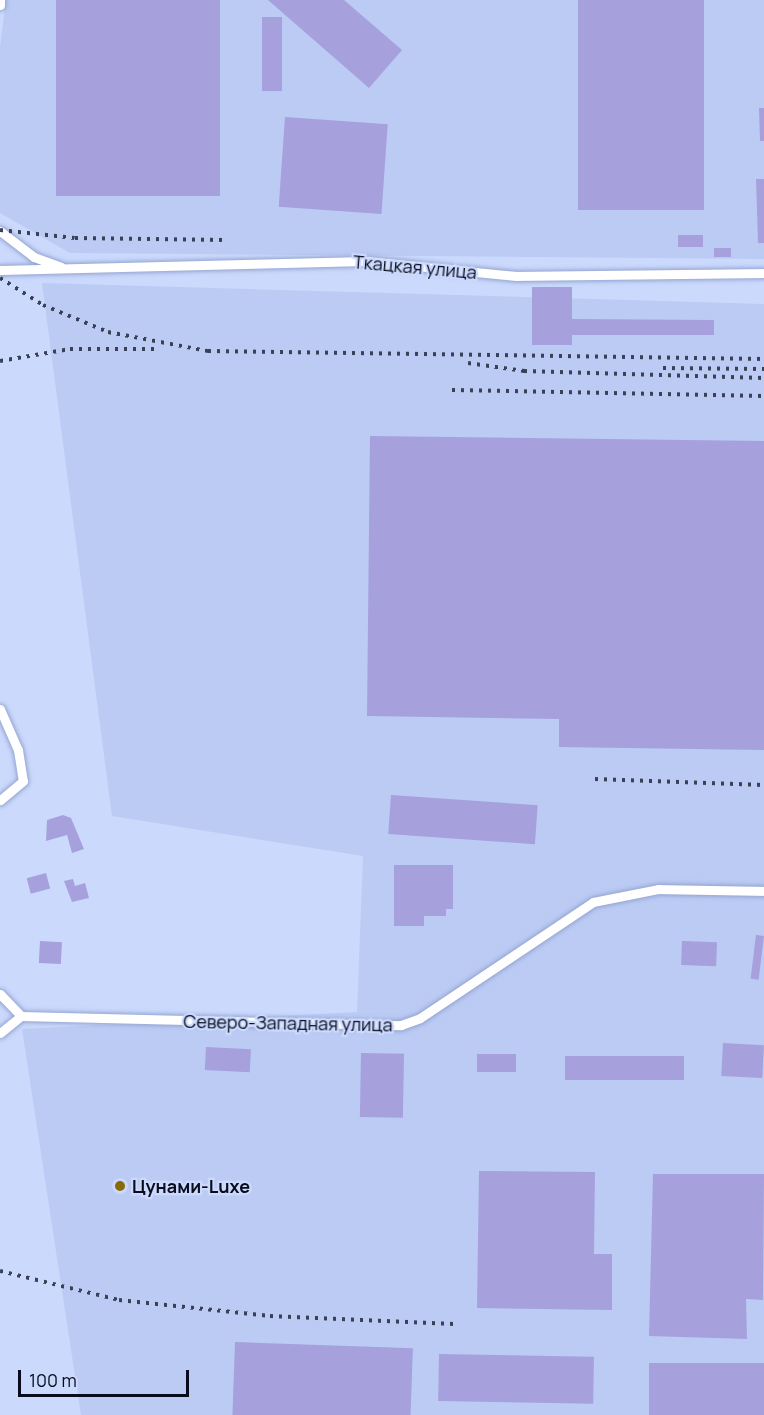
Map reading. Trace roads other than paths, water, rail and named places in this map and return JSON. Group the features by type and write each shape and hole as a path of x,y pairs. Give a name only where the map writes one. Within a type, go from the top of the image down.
{"street":[{"path":"0,0 0,5"},
{"name":"Ткацкая улица","path":"0,231 34,257 66,269"},
{"name":"Ткацкая улица","path":"0,270 366,261 516,276 764,273"},
{"path":"0,709 18,750 23,781 0,800"},
{"name":"Северо-Западная улица","path":"21,1016 401,1025 420,1018 593,902 658,889 764,891"},
{"path":"0,994 21,1016 0,1033"}],"railway":[{"path":"0,230 75,238 227,240"},
{"path":"0,278 43,305 108,332 208,351 764,359"},
{"path":"0,361 70,349 155,349"},
{"path":"468,363 524,371 764,378"},
{"path":"663,368 764,369"},
{"path":"452,390 764,396"},
{"path":"595,779 764,785"},
{"path":"0,1271 119,1300 270,1316 454,1324"}],"place":[{"name":"Цунами-Luxe","path":"120,1186"}]}
